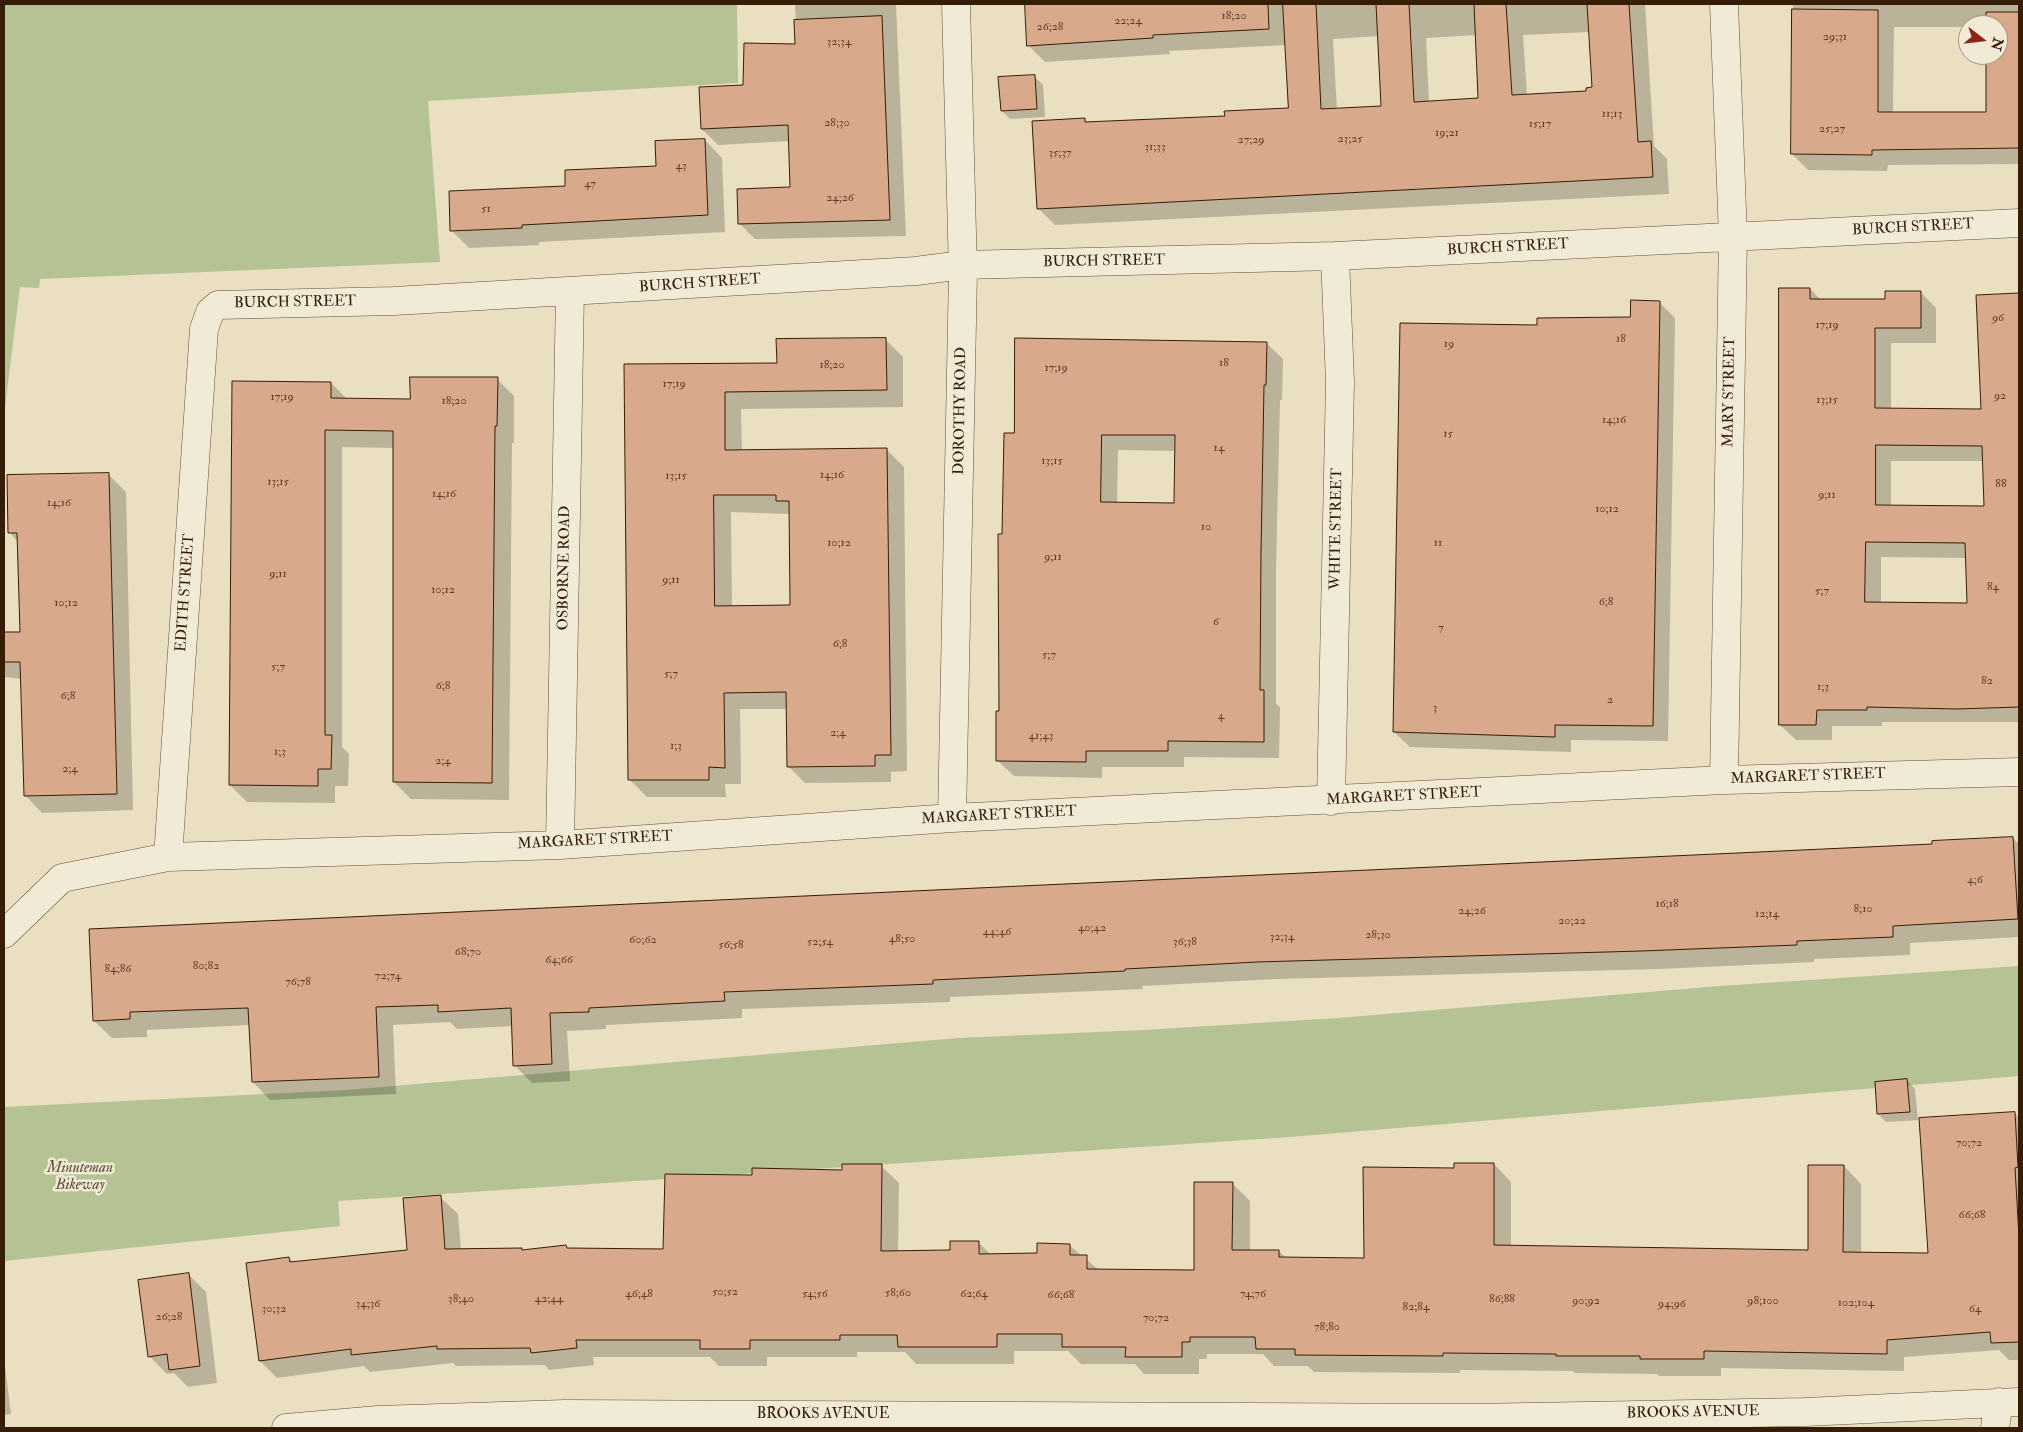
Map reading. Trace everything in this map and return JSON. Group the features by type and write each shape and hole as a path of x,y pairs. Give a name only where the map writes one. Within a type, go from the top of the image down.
{"street":[{"name":"DOROTHY ROAD","path":"952,818 962,265 956,4"},
{"name":"MARY STREET","path":"1724,4 1733,236 1724,780"},
{"name":"BURCH STREET","path":"204,329 210,312 218,304 394,301 570,292 916,270 962,265 1335,256 2019,224"},
{"name":"WHITE STREET","path":"1331,801 1340,382 1335,256"},
{"name":"OSBORNE ROAD","path":"560,845 570,292"},
{"name":"EDITH STREET","path":"168,857 204,329"},
{"name":"MARGARET STREET","path":"4,934 62,878 168,857 560,845 952,818 1331,801 1724,780 2019,772"},
{"name":"BROOKS AVENUE","path":"286,1428 378,1420 1474,1423 1805,1420 2004,1411"}],"green space":[{"path":"4,4 737,4 738,83 428,101 440,262 40,279 39,288 20,287 4,415"},
{"name":"Minuteman Bikeway","path":"2019,966 2019,1076 1290,1137 338,1201 340,1226 4,1261 4,1107 346,1090 958,1038 1144,1030 1338,1018 1720,986"}],"building":[{"path":"1025,4 1268,4 1269,29 1153,35 1153,38 1027,46"},
{"path":"1283,4 1316,4 1321,109 1381,106 1376,4 1409,4 1414,102 1478,98 1474,4 1506,4 1512,95 1586,91 1586,88 1592,87 1587,4 1629,4 1638,142 1651,141 1653,177 1037,209 1032,121 1085,118 1085,122 1225,116 1224,111 1288,108"},
{"path":"1792,9 1878,10 1878,112 1986,112 1986,65 2008,65 2008,15 1986,15 1986,12 2019,12 2019,148 1872,150 1872,155 1791,154"},
{"path":"882,16 890,220 738,224 737,189 790,187 788,125 701,129 699,87 743,85 744,43 795,44 794,20"},
{"path":"1035,75 1037,109 1001,111 998,77"},
{"path":"705,139 708,215 522,225 522,228 450,231 449,191 565,186 565,170 656,166 655,141"},
{"path":"1779,288 1810,288 1810,299 1885,299 1885,291 1921,291 1921,328 1875,328 1875,408 1981,409 1976,295 2019,293 2019,707 1957,709 1867,707 1867,710 1817,710 1816,725 1779,725","holes":["1876,445 1982,446 1984,506 1876,505","1866,542 1965,543 1967,603 1865,602"]},
{"path":"1631,300 1660,301 1653,726 1555,725 1555,737 1393,732 1400,323 1537,325 1537,318 1630,317"},
{"path":"886,338 887,390 725,392 725,450 887,448 891,755 875,755 875,766 787,767 786,692 724,693 725,768 709,767 709,780 628,780 624,364 777,363 776,339","holes":["714,495 776,495 776,501 789,501 790,605 715,606"]},
{"path":"1015,338 1267,342 1266,385 1264,385 1261,552 1260,690 1264,690 1264,742 1168,741 1168,751 1086,751 1086,762 996,761 996,711 999,711 998,534 1002,534 1004,433 1014,433","holes":["1102,435 1175,435 1174,503 1101,502"]},
{"path":"410,377 498,377 497,426 495,426 492,783 393,782 393,431 325,430 325,735 332,735 331,769 318,769 318,786 229,785 232,381 331,382 331,398 410,399"},
{"path":"109,473 117,794 24,796 20,662 4,662 4,632 20,632 17,533 8,533 7,475"},
{"path":"2013,837 2018,919 1893,926 1893,937 1797,941 1797,945 1257,962 1125,969 1125,971 933,980 933,984 724,992 725,1001 589,1008 589,1012 550,1013 552,1064 513,1066 511,1008 438,1012 438,1005 376,1007 379,1077 252,1082 248,1008 130,1012 130,1019 93,1021 89,929 1932,844 1932,841"},
{"path":"1907,1079 1910,1112 1877,1114 1875,1082"},
{"path":"2015,1112 2018,1167 2015,1168 2019,1237 2019,1342 1991,1343 1990,1332 1887,1340 1887,1354 1704,1351 1704,1359 1640,1359 1640,1356 1556,1356 1556,1354 1443,1353 1443,1356 1295,1355 1295,1349 1256,1349 1255,1337 1190,1337 1190,1342 1182,1342 1182,1357 1125,1357 1126,1347 1062,1347 1062,1334 997,1334 997,1347 898,1347 897,1335 840,1335 840,1340 750,1340 750,1349 700,1349 700,1340 576,1340 577,1348 531,1353 530,1348 437,1349 437,1346 351,1355 351,1349 259,1361 246,1263 289,1257 290,1262 407,1250 403,1198 441,1195 445,1249 522,1248 522,1250 566,1245 567,1248 663,1249 665,1174 752,1175 752,1168 842,1170 842,1164 882,1164 881,1251 950,1250 950,1241 979,1241 979,1254 1037,1253 1037,1243 1070,1244 1070,1255 1087,1255 1087,1269 1194,1270 1194,1182 1233,1182 1232,1250 1279,1250 1279,1257 1364,1258 1363,1167 1454,1168 1454,1163 1494,1163 1494,1245 1808,1250 1808,1165 1844,1165 1843,1252 1928,1253 1919,1118"},
{"path":"189,1273 200,1366 169,1370 167,1354 148,1357 138,1280"}]}
